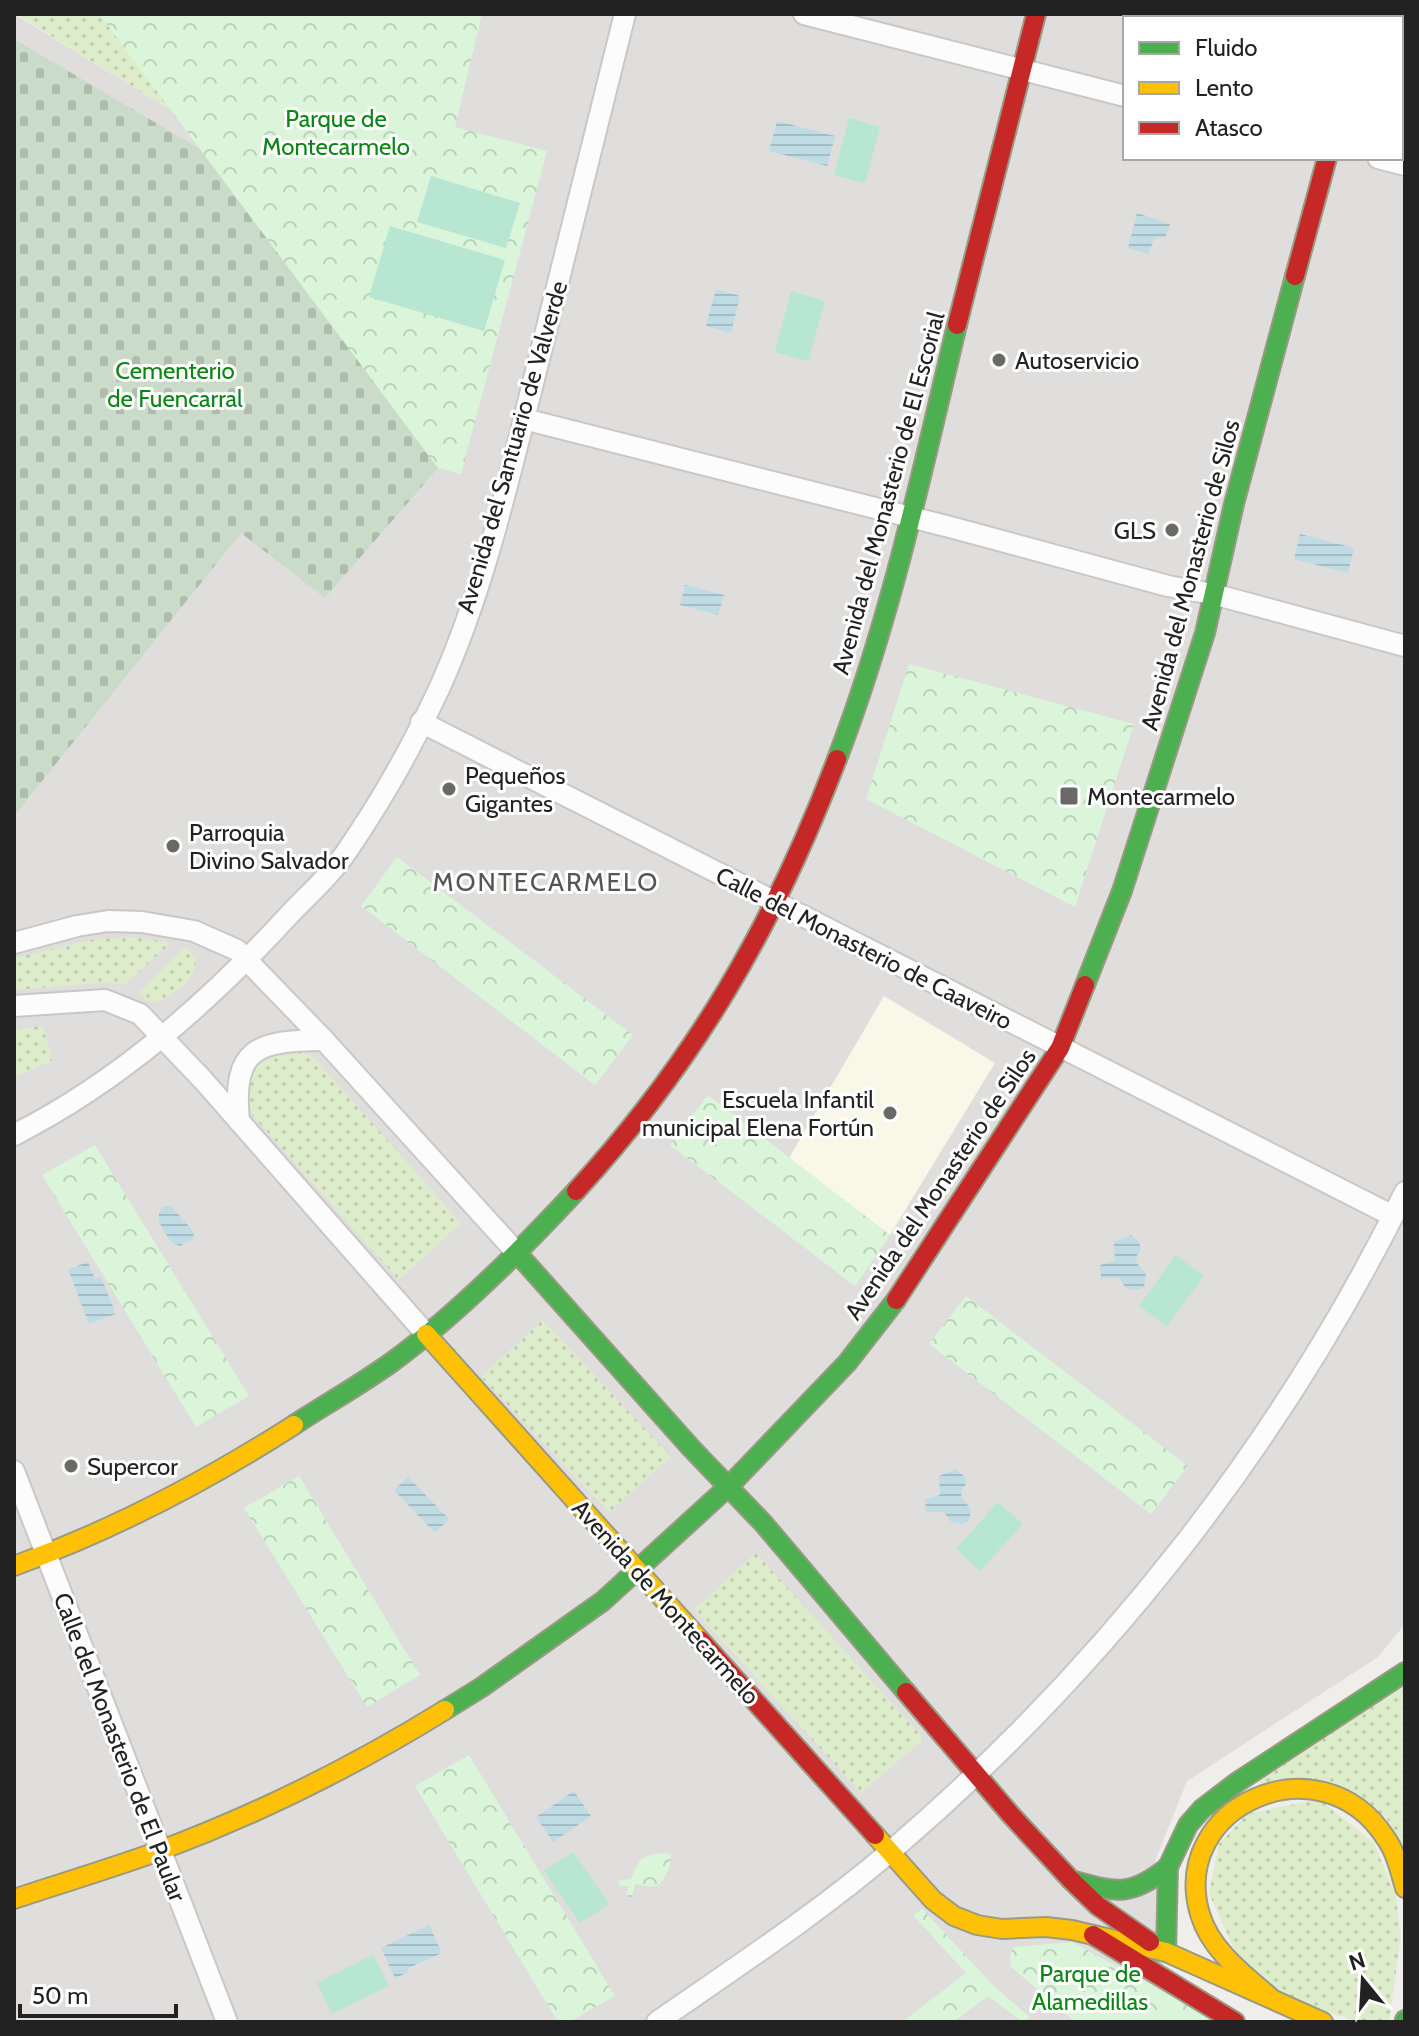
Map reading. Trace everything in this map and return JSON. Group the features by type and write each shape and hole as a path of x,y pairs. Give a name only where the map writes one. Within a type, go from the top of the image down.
{"main road":[{"name":"Avenida del Monasterio de El Escorial","path":"14,1566 46,1555 147,1509 246,1457 392,1361 426,1334 517,1253 591,1172 658,1094 716,1008 774,903 832,774 874,649 911,517 1036,14"},
{"name":"Avenida del Monasterio de Silos","path":"14,1899 161,1850 309,1786 392,1743 482,1687 566,1629 637,1570 729,1486 847,1363 907,1286 1060,1048 1146,823 1205,633 1234,504 1326,160"},
{"name":"Avenida de Montecarmelo","path":"517,1253 692,1449 729,1486 1071,1880 1098,1906 1166,1952"},
{"name":"Avenida de Montecarmelo","path":"426,1334 924,1891 963,1921 1002,1929 1046,1927 1166,1952 1323,2022"},
{"path":"1071,1880 1113,1891 1129,1892 1147,1886 1168,1867 1188,1825 1202,1809 1236,1783 1405,1672"},
{"path":"1270,1997 1235,1968 1212,1941 1199,1913 1195,1885 1200,1857 1227,1816 1252,1799 1276,1789 1326,1791 1349,1802 1385,1836 1405,1888"},
{"path":"1166,1952 1168,1867"},
{"path":"1093,1935 1235,2022"}],"street":[{"name":"Avenida del Santuario de Valverde","path":"14,1135 49,1117 190,1016 248,961 345,854 405,757 439,689 480,578 524,419 625,14"},
{"path":"804,14 1123,96"},
{"path":"524,419 1168,586 1213,594 1405,646"},
{"name":"Calle del Monasterio de Caaveiro","path":"421,722 1393,1216"},
{"name":"Avenida de Montecarmelo","path":"14,943 77,926 108,921 142,922 194,931 237,950 324,1040 517,1253"},
{"name":"Avenida de Montecarmelo","path":"14,1006 105,1000 140,1014 239,1121 426,1334"},
{"path":"239,1121 237,1079 245,1062 261,1047 287,1041 324,1040"},
{"path":"657,2022 797,1925 890,1851 977,1773 1086,1663 1205,1518 1288,1399 1405,1192"},
{"name":"Calle del Monasterio de El Paular","path":"14,1471 227,2022"}],"shaded area":[{"path":"14,14 171,110 99,14 1405,14 1405,1624 1378,1657 1187,1781 1155,1861 1165,1987 1219,2022 14,2022 14,1076 52,1061 43,1027 14,1030"},
{"name":"Escuela Infantil municipal Elena Fortún","path":"884,996 995,1063 890,1235 789,1158"}],"green space":[{"path":"16,14 99,14 174,112"},
{"name":"Parque de Montecarmelo","path":"99,14 482,14 455,127 547,151 461,474 438,468"},
{"name":"Cementerio de Fuencarral","path":"14,39 205,152 438,468 325,598 241,533 14,816"},
{"path":"849,118 880,127 865,183 834,175"},
{"path":"431,176 520,203 506,248 417,222"},
{"path":"390,226 505,260 484,331 369,297"},
{"path":"791,291 825,301 808,361 775,352"},
{"path":"909,664 1134,724 1075,907 866,799"},
{"path":"397,857 633,1035 595,1085 361,906"},
{"path":"135,937 171,943 124,985 109,982 14,990 14,958 91,940"},
{"path":"186,946 196,959 192,974 174,993 151,1003 139,993"},
{"path":"43,1026 52,1061 14,1076 14,1030"},
{"path":"271,1050 301,1050 315,1059 461,1223 399,1280 253,1116 244,1096 256,1060"},
{"path":"708,1095 890,1235 855,1286 670,1145"},
{"path":"95,1145 249,1396 196,1427 42,1175"},
{"path":"1176,1255 1204,1276 1167,1326 1139,1306"},
{"path":"966,1296 1188,1466 1151,1514 929,1344"},
{"path":"543,1320 671,1457 609,1512 481,1377"},
{"path":"299,1476 420,1675 367,1707 244,1508"},
{"path":"998,1502 1023,1524 980,1571 956,1549"},
{"path":"756,1553 924,1739 861,1793 694,1610"},
{"path":"1405,1683 1405,1854 1386,1817 1255,1782"},
{"path":"469,1755 615,1996 569,2022 558,2022 415,1786"},
{"path":"1319,1799 1374,1843 1396,1896 1401,1936 1389,2022 1358,2022 1290,1999 1242,1967 1209,1893 1219,1844 1247,1814"},
{"path":"573,1852 609,1904 580,1923 544,1871"},
{"path":"665,1853 671,1855 671,1859 662,1881 654,1887 635,1884 632,1897 626,1896 629,1886 620,1886 618,1881 631,1879 642,1859"},
{"name":"Parque de Alamedillas","path":"922,1909 994,1986 1030,2017 1023,2022 988,1996 953,2022 902,2022 966,1973 913,1915"},
{"name":"Parque de Alamedillas","path":"1072,1942 1219,2022 1075,2022 1011,1967 1010,1956 1013,1947"},
{"path":"373,1955 389,1986 332,2014 317,1983"}],"water":[{"path":"777,121 835,136 827,166 769,151"},
{"path":"1137,213 1170,224 1165,238 1158,237 1153,241 1149,254 1128,248"},
{"path":"716,289 740,296 731,333 706,326"},
{"path":"1300,534 1354,548 1348,573 1294,559"},
{"path":"685,585 724,595 718,615 680,605"},
{"path":"164,1206 171,1206 194,1232 193,1239 180,1246 172,1243 159,1220"},
{"path":"1131,1235 1139,1242 1141,1250 1136,1262 1146,1274 1144,1287 1137,1290 1126,1288 1119,1278 1101,1278 1100,1265 1115,1261 1114,1242"},
{"path":"88,1262 95,1279 101,1277 116,1314 89,1324 68,1269"},
{"path":"956,1469 965,1477 961,1497 971,1509 969,1521 962,1524 951,1522 944,1512 926,1512 925,1499 940,1495 939,1476"},
{"path":"408,1477 449,1519 435,1533 394,1490"},
{"path":"574,1791 591,1816 553,1842 536,1817"},
{"path":"429,1925 442,1953 408,1968 409,1972 395,1978 381,1948"}],"traffic: fast":[{"path":"1085,985 1122,891 1205,633 1234,504 1295,276"},
{"path":"837,759 874,653 889,599 957,325"},
{"path":"294,1425 416,1344 464,1303 576,1191"},
{"path":"517,1253 692,1449 763,1523 906,1692"},
{"path":"445,1710 603,1601 729,1486 847,1363 896,1300"},
{"path":"1166,1952 1168,1867 1188,1825 1202,1809 1236,1783 1405,1672"},
{"path":"1071,1880 1122,1890 1143,1884 1168,1867"}],"traffic: slow":[{"path":"426,1334 700,1640"},
{"path":"14,1566 87,1537 158,1503 294,1425"},
{"path":"14,1899 159,1851 270,1805 342,1769 445,1710"},
{"path":"1270,1997 1219,1950 1200,1914 1196,1876 1206,1842 1227,1816 1256,1798 1289,1789 1324,1792 1357,1807 1385,1837 1395,1855 1405,1888"},
{"path":"875,1835 933,1900 954,1916 977,1925 1002,1929 1046,1927 1072,1930 1166,1952 1323,2022"}],"traffic: jam":[{"path":"957,325 1036,14"},
{"path":"1295,276 1326,160"},
{"path":"576,1191 659,1092 728,988 787,878 837,759"},
{"path":"896,1300 1060,1048 1085,985"},
{"path":"700,1640 875,1835"},
{"path":"906,1692 1071,1880 1098,1906 1150,1942"},
{"path":"1093,1935 1235,2022"}],"place":[{"name":"Autoservicio","path":"999,360"},
{"name":"GLS","path":"1172,530"},
{"name":"Pequeños Gigantes","path":"449,789"},
{"name":"Montecarmelo","path":"1069,796"},
{"name":"Parroquia Divino Salvador","path":"173,846"},
{"name":"Escuela Infantil municipal Elena Fortún","path":"890,1113"},
{"name":"Supercor","path":"71,1466"}],"district":[{"name":"MONTECARMELO","path":"546,882"}]}
